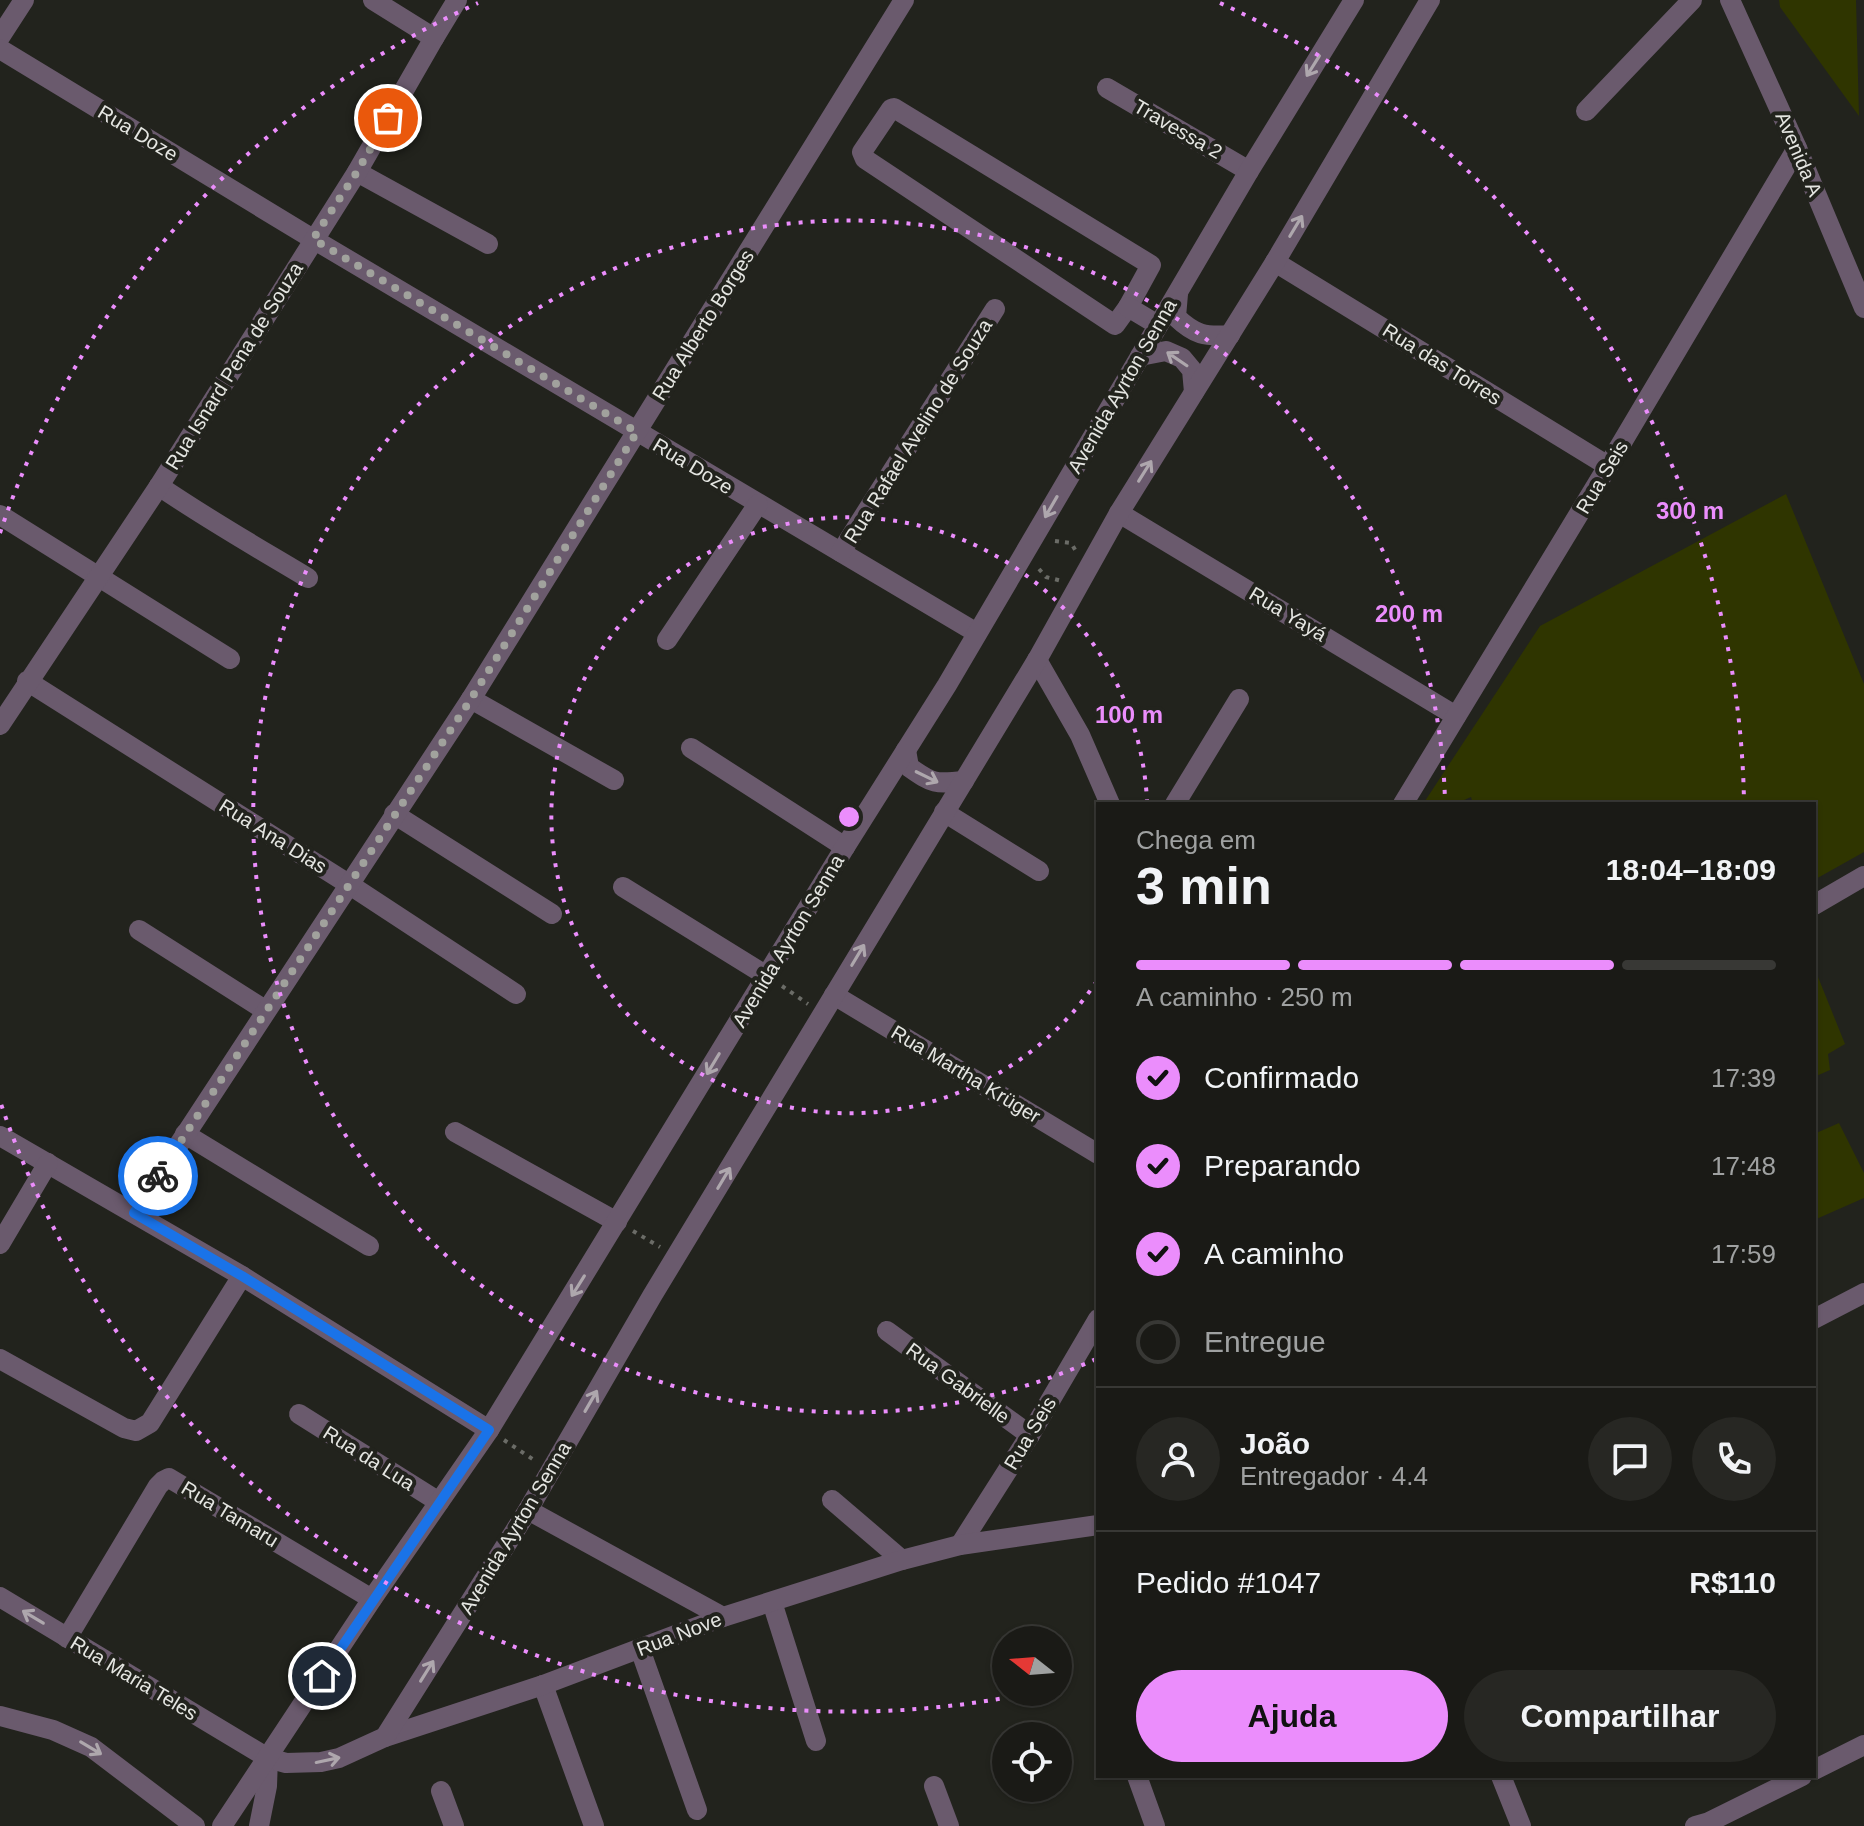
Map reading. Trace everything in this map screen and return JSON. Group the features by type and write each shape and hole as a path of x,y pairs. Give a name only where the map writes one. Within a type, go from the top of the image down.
{"street":[{"path":"0,37 24,0"},
{"path":"373,0 434,38"},
{"name":"Rua Isnard Pena de Souza","path":"0,725 159,486 357,172 457,0"},
{"name":"Rua Alberto Borges","path":"134,1213 471,699 904,0"},
{"name":"Avenida Ayrton Senna","path":"222,1826 372,1599 489,1430 947,685 1178,290 1354,0"},
{"name":"Avenida Ayrton Senna","path":"385,1737 551,1472 676,1256 1037,660 1119,513 1275,262 1430,0"},
{"path":"1586,111 1692,0"},
{"name":"Avenida A","path":"1730,0 1864,308"},
{"name":"Rua Doze","path":"0,49 313,239 977,633"},
{"name":"Travessa 2","path":"1107,88 1249,171"},
{"path":"891,109 898,110 1151,265 1128,307 1115,325 865,159 862,152 891,109"},
{"name":"Rua Seis","path":"1404,802 1797,148"},
{"path":"357,172 488,244"},
{"name":"Rua das Torres","path":"1275,262 1608,466"},
{"path":"1178,290 1176,317 1189,330 1209,336 1230,335"},
{"path":"1128,307 1158,325"},
{"name":"Rua Rafael Avelino de Souza","path":"841,552 995,309"},
{"path":"1140,356 1166,351 1182,358 1192,370 1194,392"},
{"path":"159,486 198,513 308,578"},
{"path":"667,640 758,504"},
{"name":"Rua Yayá","path":"1119,513 1456,716"},
{"path":"0,515 230,659"},
{"path":"1037,660 1080,735 1109,802"},
{"name":"Rua Ana Dias","path":"27,681 516,994"},
{"path":"471,699 614,780"},
{"path":"1176,802 1239,699"},
{"path":"691,748 845,847"},
{"path":"906,750 909,767 930,781 964,781"},
{"path":"944,812 1039,871"},
{"path":"394,814 552,914"},
{"path":"1816,904 1862,883"},
{"path":"623,887 767,976"},
{"path":"139,930 265,1010"},
{"name":"Rua Martha Krüger","path":"834,995 1096,1153"},
{"path":"455,1132 617,1222"},
{"path":"185,1134 369,1246"},
{"path":"0,1136 242,1276 489,1430"},
{"path":"0,1244 48,1163"},
{"path":"0,1359 124,1428 136,1431 150,1423 242,1276"},
{"path":"1816,1318 1864,1293"},
{"name":"Rua Seis","path":"960,1545 1096,1322"},
{"name":"Rua Gabrielle","path":"887,1331 1030,1435"},
{"name":"Rua da Lua","path":"299,1414 439,1502"},
{"name":"Rua Tamaru","path":"67,1638 158,1486 166,1479 174,1480 372,1599"},
{"path":"832,1500 902,1560"},
{"path":"528,1510 723,1617"},
{"name":"Rua Nove","path":"268,1758 286,1763 308,1763 339,1758 385,1737 543,1685 723,1617 902,1560 960,1545 1096,1525"},
{"name":"Rua Maria Teles","path":"0,1597 268,1758"},
{"path":"772,1602 816,1741"},
{"path":"640,1649 697,1810"},
{"path":"543,1685 594,1826"},
{"path":"0,1716 53,1730 91,1747 195,1826"},
{"path":"1816,1769 1864,1745"},
{"path":"259,1826 267,1786 268,1758"},
{"path":"1138,1778 1155,1826"},
{"path":"1502,1778 1521,1826"},
{"path":"1695,1826 1798,1778"},
{"path":"934,1786 949,1826"},
{"path":"441,1791 454,1826"}],"path":[{"path":"1071,543 1083,578 1046,577 1029,545 1071,543"},
{"path":"767,976 823,1014"},
{"path":"617,1222 676,1256"},
{"path":"489,1430 551,1472"}],"green space":[{"path":"1779,0 1856,0 1859,116 1780,7"},
{"path":"1786,494 1864,684 1864,852 1816,879 1816,802 1472,802 1471,797 1460,802 1424,802 1540,626"},
{"path":"1816,972 1845,1044 1828,1054 1830,1070 1816,1076"},
{"path":"1839,1123 1864,1173 1864,1198 1816,1219 1816,1133"}],"way so far":[{"path":"158,1176 471,699 637,432 313,239 388,118"}],"route":[{"path":"158,1176 134,1213 242,1276 489,1430 322,1676"}]}
